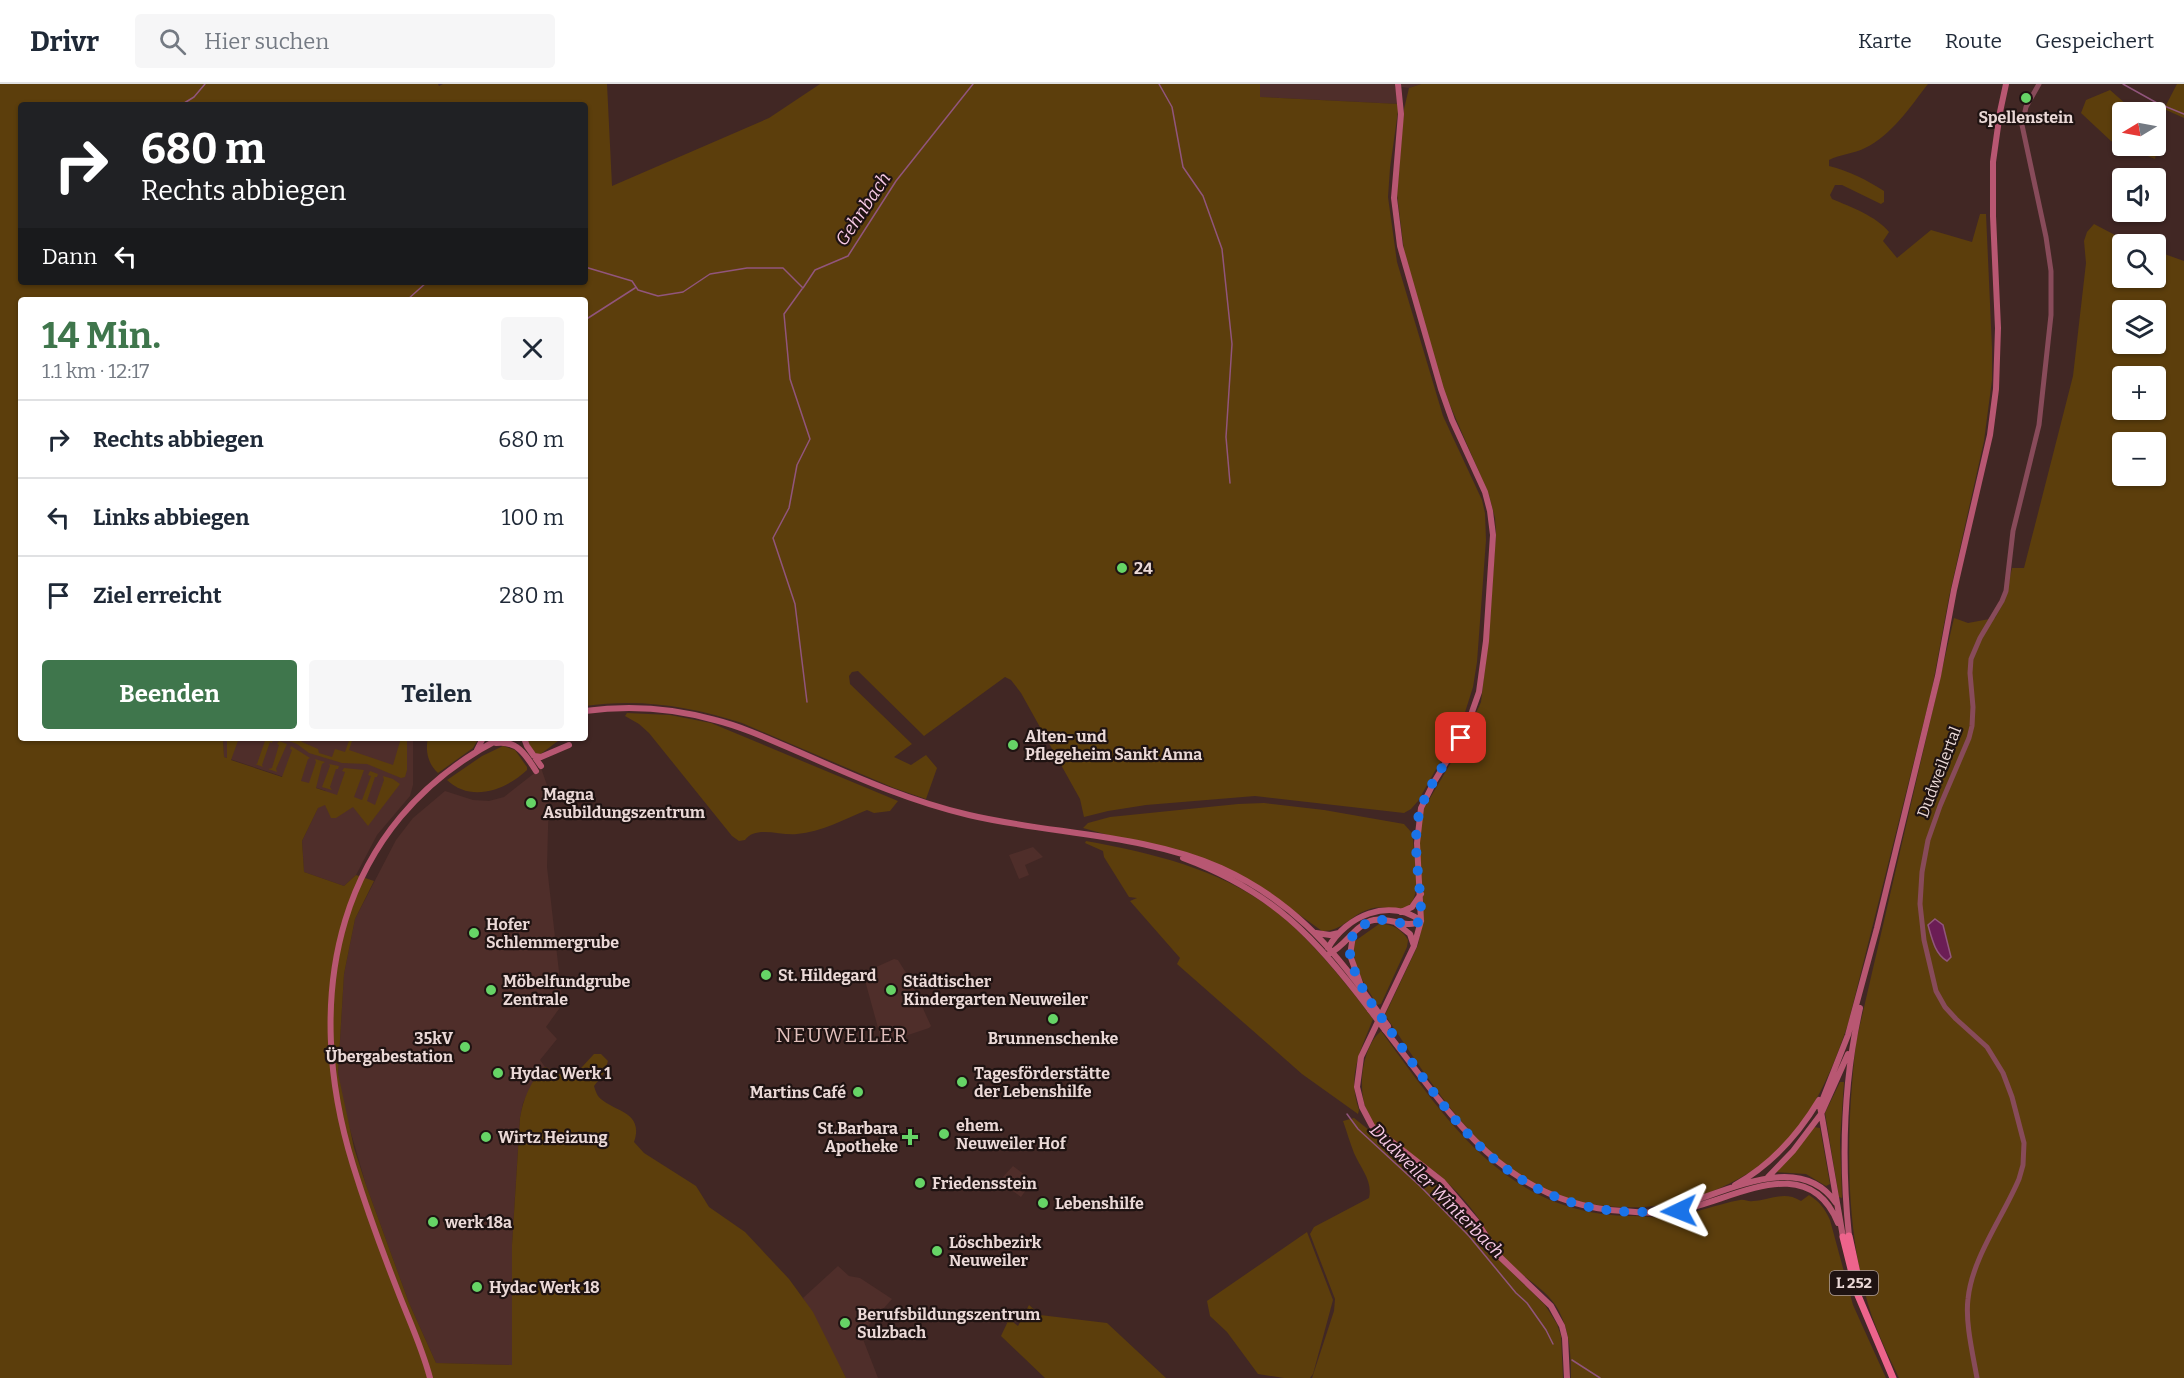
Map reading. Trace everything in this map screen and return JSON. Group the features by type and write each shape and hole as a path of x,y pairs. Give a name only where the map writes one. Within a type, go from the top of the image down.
{"highway":[{"name":"L 252","path":"1846,1237 1871,1327 1893,1378"}],"main road":[{"path":"1846,1237 1844,1132 1852,1042 1938,676 1992,420 1997,376 1993,216 1996,136 2007,84"},
{"path":"1399,87 1401,114 1394,198 1400,246 1441,389 1485,492 1490,511 1492,535 1486,641 1479,692 1466,729 1421,808 1417,837 1421,921 1414,946 1361,1057 1357,1087 1362,1107 1372,1126 1442,1181 1477,1222 1499,1256 1551,1306 1562,1326 1565,1338 1567,1378"},
{"path":"588,711 612,708 651,709 717,720 768,739 881,788 941,808 1003,822 1154,848 1205,862 1242,879 1288,908 1314,932 1431,1089 1477,1144 1498,1163 1527,1183 1562,1200 1584,1206 1607,1210 1648,1212 1679,1211 1750,1189 1785,1183 1808,1187 1822,1197 1846,1237"},
{"path":"473,755 481,741"},
{"path":"430,1378 374,1229 352,1161 337,1099 331,1038 332,981 348,907 359,880 393,825 414,801 447,773 496,741"},
{"path":"490,744 504,742 515,745 538,769 526,741"},
{"path":"534,756 542,757 569,745"},
{"path":"1154,848 1200,864 1246,888 1278,909 1329,951 1367,997"},
{"path":"1400,912 1412,907 1421,893"},
{"path":"1329,951 1342,931 1359,917 1372,911 1385,909 1400,912 1412,915 1421,921"},
{"path":"1329,951 1371,921 1414,925 1421,921"},
{"path":"1392,922 1408,931 1414,946"},
{"path":"1846,1237 1837,1205 1821,1114 1821,1100 1848,1035 1877,928"},
{"path":"1314,932 1330,935 1342,931"},
{"path":"1355,931 1350,955 1357,978 1372,1008"},
{"path":"1750,1189 1767,1178 1793,1151 1821,1114 1852,1042"},
{"path":"1722,1192 1756,1172 1780,1151 1804,1123 1827,1086"},
{"path":"1648,1212 1688,1203 1767,1178 1793,1176 1807,1179 1825,1190 1837,1205"}],"street":[{"name":"Dudweilertal","path":"1977,1378 1968,1306 1970,1289 1981,1256 2019,1179 2024,1156 2022,1129 2012,1097 1996,1060 1976,1035 1945,1007 1936,991 1924,940 1920,890 1930,834 1969,738 1974,707 1970,673 1971,659 2006,591 2013,531 2037,436 2050,315 2051,282 2046,237 2022,132 2022,119 2039,84"}],"shaded area":[{"path":"0,84 438,84 439,86 443,84 607,84 612,186 769,118 820,84 1260,84 1260,97 1399,104 1388,197 1397,262 1443,416 1482,500 1486,540 1473,687 1461,725 1418,801 1404,813 1255,796 1146,805 1084,817 1080,799 1021,693 1011,680 1005,677 924,736 858,671 852,672 849,676 850,684 912,744 894,757 911,765 926,755 937,768 926,799 723,717 684,708 645,703 588,706 588,297 18,297 18,741 223,741 224,757 227,758 227,741 238,741 231,760 282,777 292,750 291,746 310,758 301,781 309,783 315,759 325,762 322,764 316,788 337,795 345,772 342,771 344,768 364,770 354,797 362,800 371,776 368,775 370,771 378,774 367,801 375,805 384,780 383,776 400,784 368,826 353,807 336,818 331,818 325,805 318,808 302,841 304,872 344,886 356,875 374,881 355,919 344,974 338,1073 354,1148 366,1185 409,1303 436,1363 512,1365 512,1245 520,1118 523,1104 528,1090 545,1067 568,1078 594,1054 601,1054 608,1061 604,1073 594,1086 598,1096 631,1118 636,1131 634,1142 644,1153 696,1186 709,1207 745,1232 789,1279 813,1312 846,1378 0,1378"},
{"path":"1260,84 1421,84 1409,88 1395,86 1399,104 1260,97"},
{"path":"1421,84 1928,84 1900,120 1884,136 1861,150 1829,160 1829,166 1858,176 1884,191 1884,202 1881,204 1842,185 1835,185 1830,195 1832,199 1863,212 1884,226 1889,232 1883,241 1897,258 1931,230 1972,242 1980,214 1986,214 1992,380 1984,441 1949,597 1932,689 1848,1024 1822,1089 1793,1134 1753,1170 1721,1188 1686,1200 1650,1206 1613,1207 1577,1201 1542,1188 1511,1169 1457,1117 1385,1015 1418,945 1422,926 1423,897 1419,844 1423,810 1462,744 1481,702 1489,633 1496,532 1489,495 1443,389 1404,251 1397,194 1404,109 1409,88"},
{"path":"2177,84 2184,84 2184,118 2166,110 2166,105"},
{"path":"2110,90 2124,102 2112,102 2112,141 2081,113 2086,100"},
{"path":"2094,224 2113,234 2112,288 2166,288 2166,255 2184,261 2184,1378 1899,1378 1868,1304 1853,1231 1849,1136 1856,1042 1954,618 1968,623 1995,618 2005,600 2012,568 2024,568 2073,376 2086,263 2084,241 2087,232"},
{"path":"627,713 670,715 711,723 898,801 890,811 874,813 867,810 815,831 791,834 762,832 739,841 732,836 649,733 625,716"},
{"path":"223,741 413,741 413,785 410,796 377,835 356,875 344,886 304,872 302,841 326,791 224,757"},
{"path":"265,741 273,741 270,742 263,767 255,764 257,764"},
{"path":"279,741 287,744 276,769 277,772 268,769 272,768"},
{"path":"289,741 301,741 318,749 319,753 332,757 335,749 345,752 349,741 352,741 349,750 393,765 400,741 407,741 407,770 405,777 401,778 367,764 342,763 309,753"},
{"path":"428,741 477,741 473,748 438,773 428,757"},
{"path":"528,741 558,741 538,756"},
{"path":"503,746 515,750 527,767 527,770 519,777 499,788 477,792 456,787 447,780 482,756"},
{"path":"329,764 339,766 330,787 332,790 322,787"},
{"path":"541,768 549,791 547,867 562,998 561,1006 546,1027 557,1039 540,1060 545,1067 537,1075 523,1103 520,1118 512,1245 512,1365 436,1363 409,1303 366,1185 345,1112 338,1073 344,974 355,919 396,840 413,818 445,791 473,800 489,801 504,797"},
{"path":"1264,803 1324,810 1404,824 1412,833 1413,840 1416,892 1413,901 1407,907 1399,909 1379,907 1371,909 1335,929 1322,931 1266,891 1223,867 1083,828 1088,823 1110,817"},
{"path":"1086,841 1170,860 1223,880 1249,893 1272,909 1306,939 1336,972 1373,1019 1360,1053 1355,1075 1354,1086 1358,1114 1302,1074 1177,964 1180,958 1130,901 1137,898 1129,897 1104,857 1103,851 1085,843"},
{"path":"1033,847 1043,857 1025,865 1029,875 1019,879 1009,855"},
{"path":"1935,919 1943,925 1951,957 1947,961 1937,950 1931,936 1928,925"},
{"path":"1379,924 1396,928 1408,940 1381,1004 1377,1005 1356,966 1354,950 1355,941"},
{"name":"Städtischer Kindergarten Neuweiler","path":"894,959 898,960 908,976 931,1026 899,1038 887,1046 880,1035 863,973"},
{"path":"1381,1031 1431,1099 1485,1158 1515,1181 1550,1200 1588,1212 1660,1218 1682,1215 1740,1200 1751,1201 1789,1196 1801,1201 1809,1195 1822,1206 1830,1220 1853,1305 1886,1378 1571,1378 1568,1336 1563,1319 1554,1304 1543,1291 1510,1264 1475,1213 1455,1190 1385,1135 1371,1120 1363,1099 1362,1074 1368,1049"},
{"path":"1840,1082 1844,1082 1840,1140 1842,1198 1839,1197 1825,1113"},
{"path":"1354,1118 1445,1191 1468,1216 1487,1248 1545,1305 1557,1324 1561,1336 1563,1378 1312,1378 1334,1311 1335,1299 1310,1234 1314,1227 1369,1198 1370,1192 1368,1181 1354,1153 1343,1121"},
{"path":"1814,1127 1820,1128 1830,1184 1826,1186 1806,1174 1776,1172"},
{"path":"1013,1166 1025,1175 1023,1180 1029,1186 1021,1197 999,1181"},
{"path":"1307,1232 1333,1300 1313,1374 1310,1378 1284,1378 1258,1374 1227,1332 1210,1316 1207,1301"},
{"name":"Berufsbildungszentrum Sulzbach","path":"838,1266 849,1276 860,1278 892,1299 861,1334 878,1378 846,1378 803,1298"},
{"path":"1029,1305 1040,1315 1107,1323 1166,1378 1045,1378 1001,1336 1009,1319 1018,1326"}],"waterway":[{"path":"186,102 194,97 205,84"},
{"name":"Gehnbach","path":"588,268 632,281 638,290 658,296 683,292 710,274 747,268 783,268 803,288 815,270 848,256 896,181 973,84"},
{"path":"1159,84 1172,107 1183,167 1203,196 1222,249 1232,344 1226,437 1230,483"},
{"path":"2123,84 2157,103 2184,114"},
{"name":"Gehnbach","path":"410,297 424,285"},
{"path":"588,318 635,288"},
{"path":"802,289 784,314 790,379 810,439 797,465 789,508 773,538 795,604 807,702"},
{"name":"Dudweiler Winterbach","path":"1347,1114 1358,1129 1420,1186 1469,1236 1527,1303 1553,1344"},
{"name":"Dudweiler Winterbach","path":"1572,1360 1600,1378"}],"place":[{"name":"Spellenstein","path":"2026,98"},
{"name":"24","path":"1122,568"},
{"name":"Alten- und Pflegeheim Sankt Anna","path":"1013,745"},
{"name":"Magna Asubildungszentrum","path":"531,803"},
{"name":"Hofer Schlemmergrube","path":"474,933"},
{"name":"St. Hildegard","path":"766,975"},
{"name":"Möbelfundgrube Zentrale","path":"491,990"},
{"name":"Städtischer Kindergarten Neuweiler","path":"891,990"},
{"name":"Brunnenschenke","path":"1053,1019"},
{"name":"35kV Übergabestation","path":"465,1047"},
{"name":"Hydac Werk 1","path":"498,1073"},
{"name":"Tagesförderstätte der Lebenshilfe","path":"962,1082"},
{"name":"Martins Café","path":"858,1092"},
{"name":"ehem. Neuweiler Hof","path":"944,1134"},
{"name":"Wirtz Heizung","path":"486,1137"},
{"name":"St.Barbara Apotheke","path":"910,1137"},
{"name":"Friedensstein","path":"920,1183"},
{"name":"Lebenshilfe","path":"1043,1203"},
{"name":"werk 18a","path":"433,1222"},
{"name":"Löschbezirk Neuweiler","path":"937,1251"},
{"name":"Hydac Werk 18","path":"477,1287"},
{"name":"Berufsbildungszentrum Sulzbach","path":"845,1323"}],"district":[{"name":"NEUWEILER","path":"842,1035"}],"route":[{"path":"1461,738 1425,799 1418,820 1421,921 1414,925 1375,920 1355,931 1350,950 1357,978 1367,997 1451,1115 1477,1144 1508,1172 1562,1200 1592,1208 1627,1212 1679,1211"}]}
